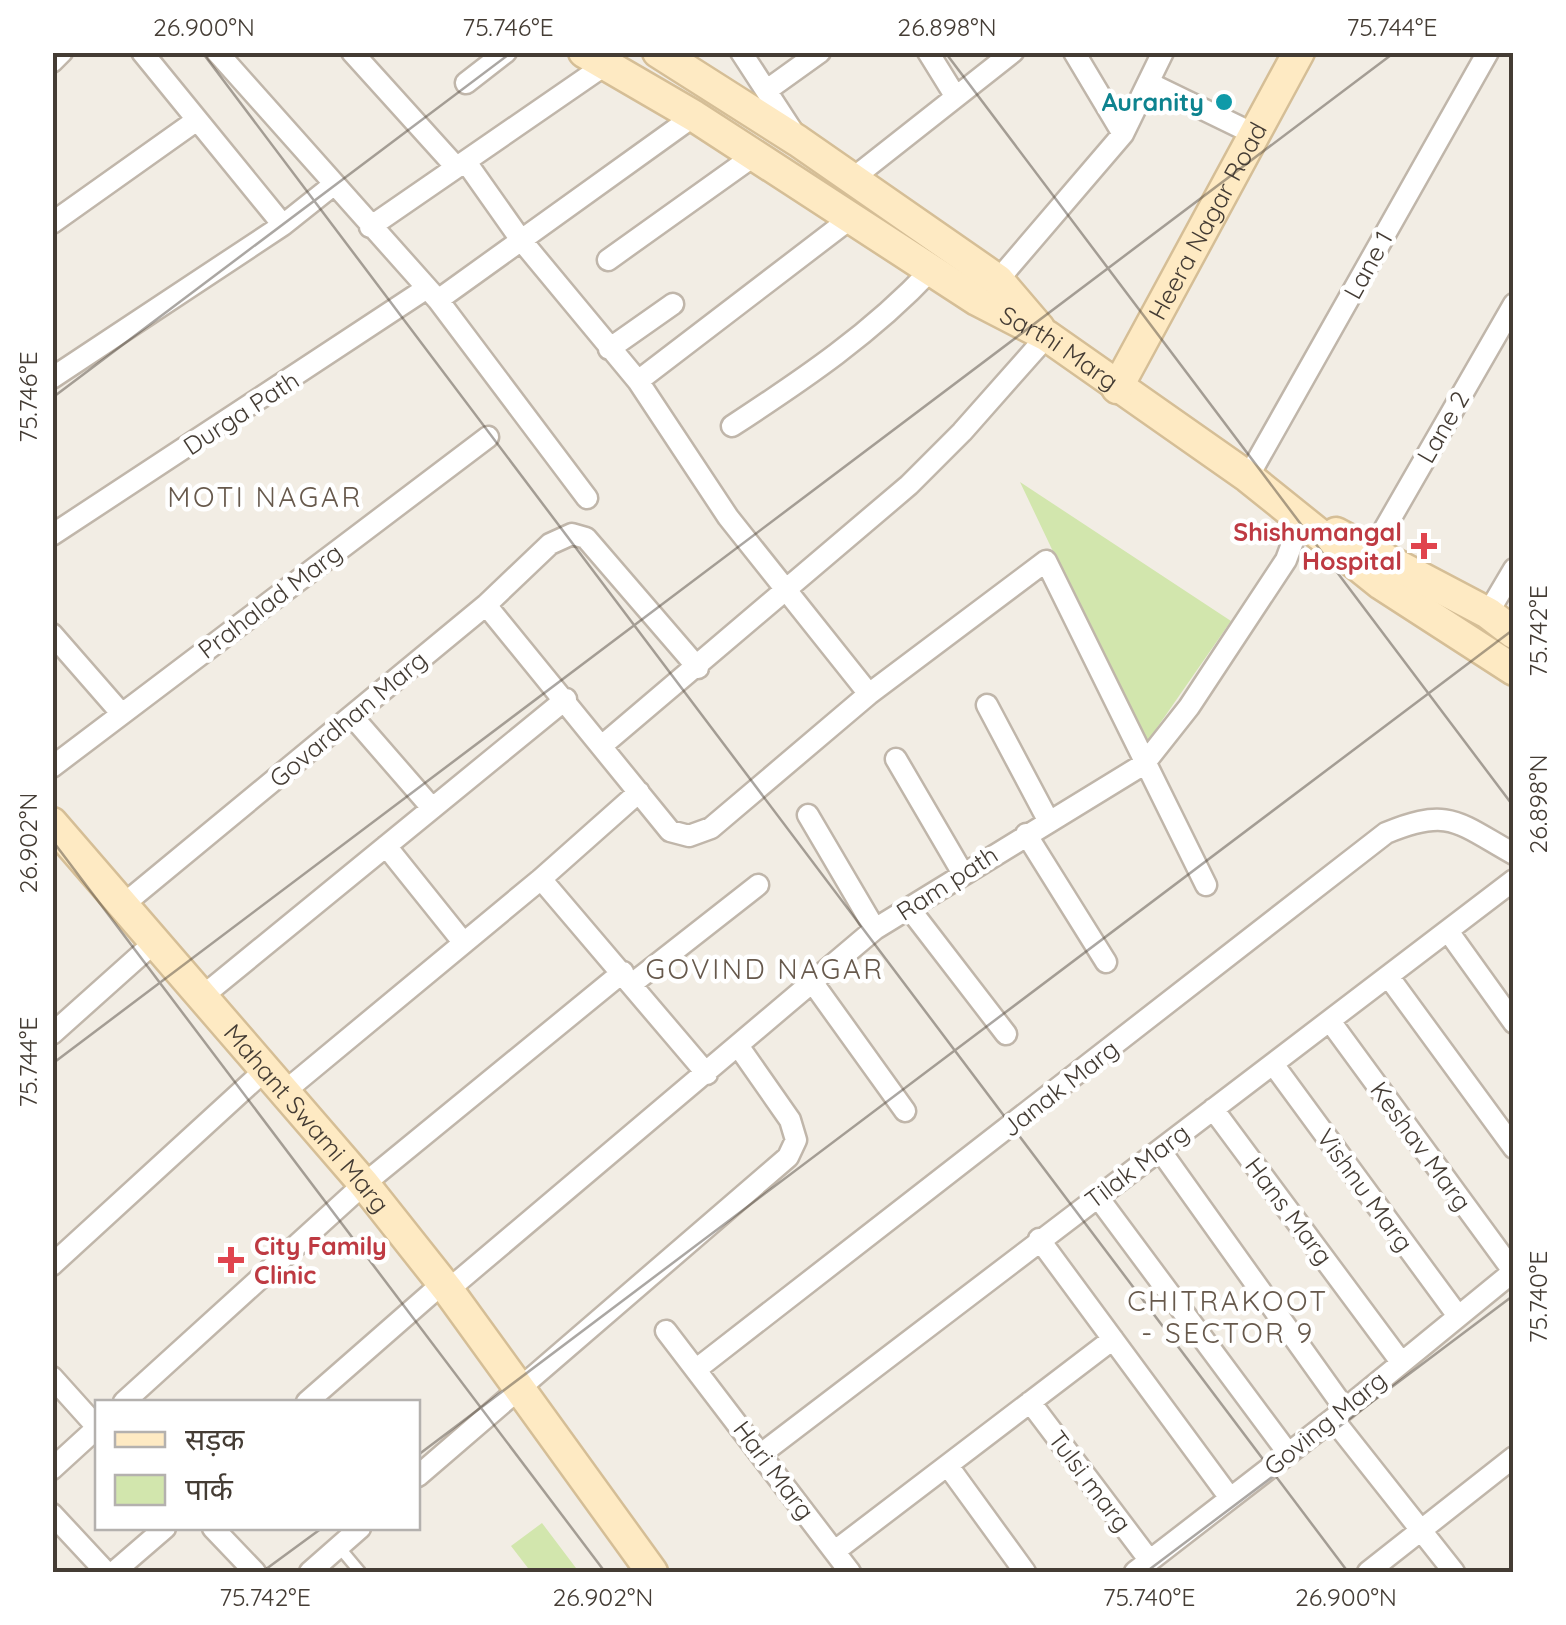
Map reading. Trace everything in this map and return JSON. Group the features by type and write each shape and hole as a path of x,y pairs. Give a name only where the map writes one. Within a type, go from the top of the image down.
{"street":[{"path":"52,62 62,52"},
{"path":"142,52 283,224"},
{"path":"217,52 332,186 439,293 586,498"},
{"path":"352,52 461,164 638,382 728,517 869,694"},
{"path":"466,83 506,52"},
{"path":"604,744 909,485 1046,336 998,280 798,140 658,52"},
{"path":"742,52 798,140"},
{"path":"767,90 820,52"},
{"path":"928,52 954,94"},
{"path":"852,179 954,94 1013,52"},
{"path":"1074,52 1123,134"},
{"path":"998,280 1123,134 1164,52"},
{"name":"Heera Nagar Road","path":"1117,388 1299,52"},
{"name":"Lane 1","path":"1248,478 1488,52"},
{"path":"370,227 461,164 594,59"},
{"name":"Sarthi Marg","path":"594,59 690,114 1000,314 1046,336 1302,517 1381,584 1514,670"},
{"path":"1149,83 1254,134"},
{"path":"690,114 711,86"},
{"name":"Durga Path","path":"52,535 521,240 690,114"},
{"path":"52,224 197,120"},
{"path":"608,260 755,156"},
{"path":"52,378 283,224 332,186"},
{"path":"638,382 851,218"},
{"path":"732,426 836,356 890,313 932,270"},
{"path":"609,350 673,304"},
{"name":"Lane 2","path":"1372,549 1514,304"},
{"name":"Prahalad Marg","path":"52,767 488,437"},
{"path":"1302,517 1372,549 1488,613 1514,633"},
{"name":"Ram path","path":"310,1400 707,1074 876,929 962,872 1144,764 1189,707 1286,560 1302,517"},
{"name":"Govardhan Marg","path":"124,904 486,605 550,544 572,534 586,538 698,668"},
{"path":"486,605 604,744 670,830 688,836 711,828 869,694 1046,562 1206,884"},
{"path":"1472,642 1514,569"},
{"path":"52,634 121,713"},
{"path":"204,995 566,699"},
{"path":"987,705 1048,820"},
{"path":"352,716 432,808"},
{"path":"896,759 962,872"},
{"path":"52,1265 274,1081 463,942 640,792"},
{"path":"808,815 876,929"},
{"name":"Janak Marg","path":"698,1368 1386,834 1428,816 1462,824 1514,854"},
{"name":"Mahant Swami Marg","path":"52,823 364,1184 446,1287 652,1572"},
{"path":"1026,834 1106,962"},
{"path":"386,846 463,942"},
{"path":"541,879 707,1074"},
{"name":"Tilak Marg","path":"761,1454 1514,880"},
{"path":"126,1400 364,1184 628,978 758,885"},
{"path":"909,908 1006,1034"},
{"path":"1448,931 1514,1023"},
{"path":"52,1034 156,941"},
{"path":"1388,976 1514,1148"},
{"path":"813,983 904,1111"},
{"name":"Keshav Marg","path":"1330,1021 1513,1271"},
{"path":"420,1474 518,1384 788,1157 796,1140 790,1120 739,1047"},
{"name":"Vishnu Marg","path":"1272,1064 1458,1316"},
{"name":"Hans Marg","path":"1214,1109 1400,1362"},
{"path":"1160,1150 1339,1414 1454,1572"},
{"path":"1097,1196 1288,1453"},
{"path":"1039,1239 1230,1498"},
{"name":"Goving Marg","path":"1143,1566 1339,1414 1513,1271"},
{"name":"Hari Marg","path":"666,1331 850,1572"},
{"path":"834,1551 1114,1339"},
{"path":"52,1377 95,1425"},
{"name":"Tulsi marg","path":"1030,1402 1143,1566"},
{"path":"52,1469 95,1429"},
{"path":"1368,1572 1514,1456"},
{"path":"948,1466 1025,1572"},
{"path":"52,1514 106,1572"},
{"path":"114,1572 163,1530"},
{"path":"215,1530 255,1572"},
{"path":"310,1572 358,1530"}],"lane":[{"path":"339,1547 360,1572"}],"green space":[{"path":"1020,482 1231,621 1145,745"},
{"path":"542,1523 579,1572 531,1572 511,1546"}],"place":[{"name":"Auranity","path":"1224,102"},
{"name":"Shishumangal Hospital","path":"1424,546"},
{"name":"City Family Clinic","path":"231,1260"}],"district":[{"name":"MOTI NAGAR","path":"265,497"},
{"name":"GOVIND NAGAR","path":"765,969"},
{"name":"CHITRAKOOT - SECTOR 9","path":"1228,1317"}]}
